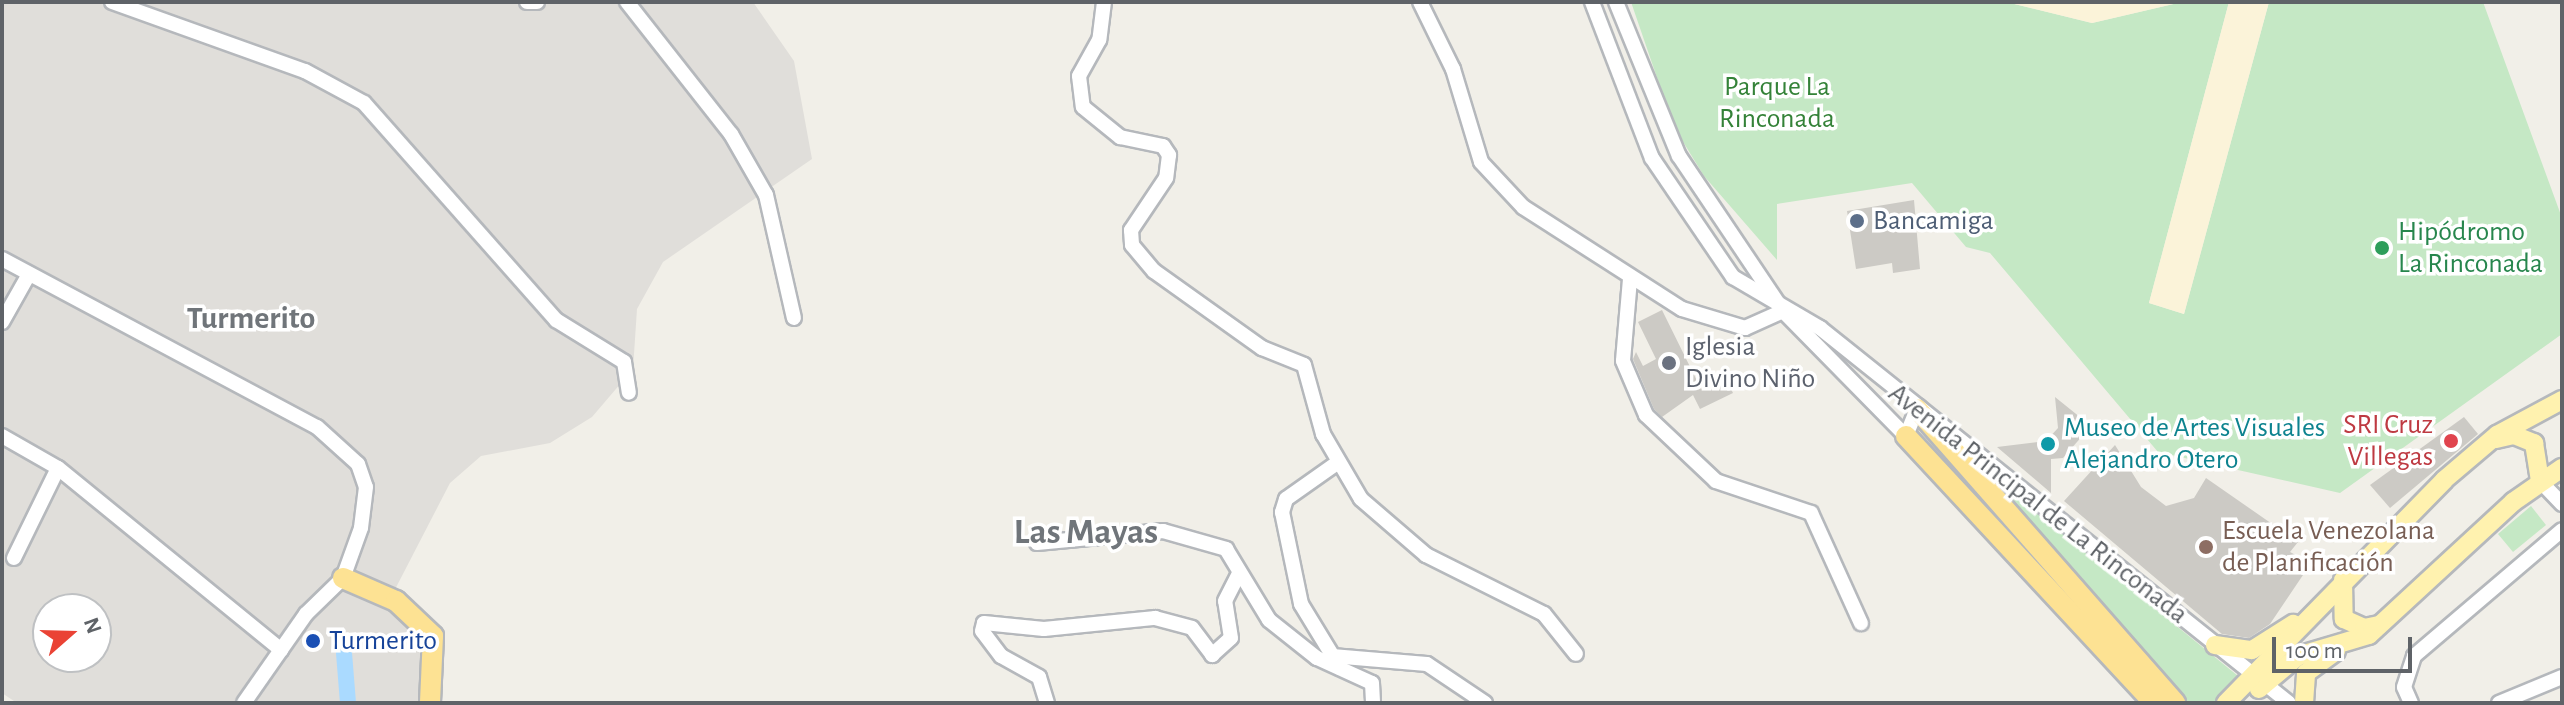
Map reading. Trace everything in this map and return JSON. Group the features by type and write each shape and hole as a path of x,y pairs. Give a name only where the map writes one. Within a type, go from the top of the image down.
{"highway":[{"path":"1917,409 2175,703"},
{"path":"1906,436 2154,703"},
{"path":"343,578 396,601 433,636 430,703"}],"main road":[{"path":"2243,703 2343,580 2490,441 2562,400"},
{"path":"2490,441 2514,435 2534,443 2540,481"},
{"path":"2304,703 2306,673 2383,624 2540,481 2562,468"},
{"path":"2343,580 2344,619 2364,628 2383,624"},
{"path":"2215,645 2259,648 2321,604"},
{"path":"2226,703 2298,656 2345,647"}],"street":[{"path":"112,2 305,71 364,103 556,320 624,362 629,393"},
{"path":"527,2 537,2"},
{"path":"627,2 731,134 766,195 794,318"},
{"path":"1104,2 1099,40 1079,76 1083,107 1120,137 1163,146 1169,155 1166,178 1131,230 1132,245 1154,271 1262,348 1304,365 1337,463 1361,499 1426,555 1544,614 1576,654"},
{"path":"1420,2 1453,69 1467,127 1489,172 1555,232 1630,279 1727,327 1745,328 1783,311"},
{"name":"Avenida Principal de La Rinconada","path":"1592,2 1630,114 1676,200 1733,277 1783,311 1820,328 1917,409 2289,703"},
{"name":"Avenida Principal de La Rinconada","path":"1616,2 1679,156 1783,311 1906,436"},
{"path":"2,259 343,444 366,487 343,578 281,650 244,703"},
{"path":"2,322 29,274"},
{"path":"1630,279 1623,361 1646,415 1716,481 1811,513 1861,623"},
{"path":"1906,436 1917,409"},
{"path":"2,436 58,468 281,650"},
{"path":"1336,662 1301,604 1282,512 1286,499 1337,463"},
{"path":"14,558 58,468"},
{"path":"2540,481 2562,504"},
{"path":"2411,703 2404,687 2414,656 2562,530"},
{"path":"1037,543 1163,531 1226,549 1239,574 1284,634 1372,683 1373,703"},
{"path":"1047,703 1039,677 1001,656 982,631 984,623 1044,629 1155,618 1183,623 1205,650 1220,653 1231,638 1225,601 1239,574"},
{"path":"1336,662 1427,664 1485,703"},
{"path":"2499,703 2562,677"}],"shaded area":[{"path":"2,2 753,2 794,61 812,159 663,262 637,309 633,369 592,417 550,443 481,456 450,483 389,601 423,621 434,703 17,703 2,693"}],"green space":[{"name":"Hipódromo La Rinconada","path":"1631,2 2006,2 2092,23 2182,2 2229,2 2149,303 2184,314 2269,2 2483,2 2562,218 2562,334 2340,493 2158,452 1990,253 1966,247 1912,183 1777,204 1777,260 1704,176 1674,127"},
{"path":"1987,472 2243,680 2216,703 2188,703"},
{"path":"2531,506 2546,525 2513,552 2498,534"}],"sand":[{"path":"2006,2 2182,2 2092,23"},
{"path":"2229,2 2269,2 2184,314 2149,303"}],"building":[{"path":"1914,200 1920,269 1893,273 1892,263 1856,269 1847,211"},
{"name":"Iglesia Divino Niño","path":"1662,310 1701,389 1725,377 1733,393 1700,409 1693,395 1662,417 1654,409 1633,359 1636,352 1643,366 1656,359 1638,322"},
{"name":"Museo de Artes Visuales Alejandro Otero","path":"2055,397 2091,426 2063,458 2051,459 2051,493 1997,447 2046,441 2058,428"},
{"path":"2464,417 2478,434 2390,508 2370,485"},
{"name":"Escuela Venezolana de Planificación","path":"2115,445 2141,487 2166,506 2194,498 2206,478 2298,542 2290,552 2305,560 2297,572 2303,575 2270,624 2249,638 2222,634 2064,501"}],"waterway":[{"path":"344,653 348,703"}],"place":[{"name":"Bancamiga","path":"1857,221"},
{"name":"Hipódromo La Rinconada","path":"2382,248"},
{"name":"Iglesia Divino Niño","path":"1669,363"},
{"name":"SRI Cruz Villegas","path":"2451,441"},
{"name":"Museo de Artes Visuales Alejandro Otero","path":"2048,444"},
{"name":"Escuela Venezolana de Planificación","path":"2206,547"},
{"name":"Turmerito","path":"313,641"}],"district":[{"name":"Turmerito","path":"251,318"},
{"name":"Las Mayas","path":"1086,533"}],"park label":[{"name":"Parque La Rinconada","path":"1777,103"}]}
